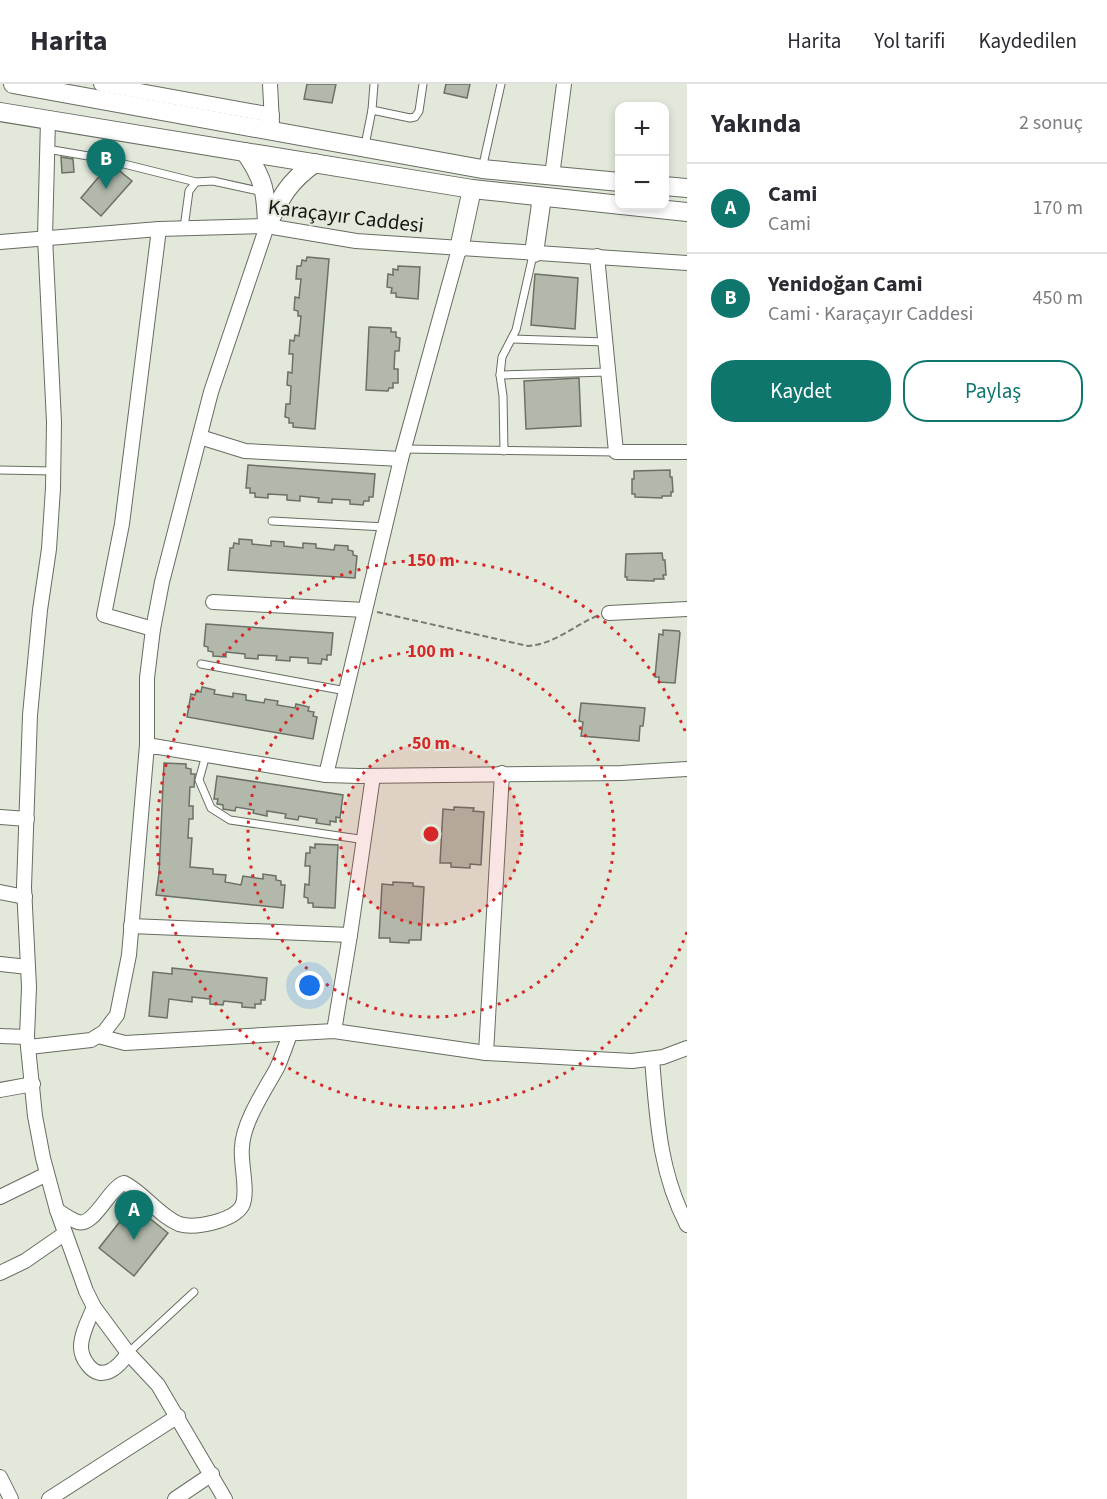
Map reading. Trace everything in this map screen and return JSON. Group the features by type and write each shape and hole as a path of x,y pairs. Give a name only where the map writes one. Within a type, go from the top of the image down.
{"street":[{"path":"13,84 39,86 272,123"},
{"path":"101,84 272,123 365,148 482,169 615,182"},
{"path":"270,84 272,123"},
{"path":"552,176 564,84"},
{"path":"0,112 472,189 687,212"},
{"path":"48,120 45,237 54,422 53,471 49,549 40,610 30,715 25,897 28,1042 36,1126 64,1234 82,1283 94,1307 128,1353 158,1385 225,1499"},
{"path":"246,152 258,171 266,193 267,226"},
{"path":"0,1036 28,1042 84,1042 98,1036 109,1027 117,1015 129,955 147,745 147,678 162,582 211,392 267,226 281,197 297,176 315,164"},
{"path":"669,186 687,188"},
{"path":"326,775 402,454 459,249 472,189"},
{"path":"534,253 542,197"},
{"name":"Karaçayır Caddesi","path":"0,242 159,229 267,226 356,241 687,263"},
{"path":"153,629 104,615 122,524 159,229"},
{"path":"597,256 616,452 687,452"},
{"path":"200,437 245,451 402,454"},
{"path":"213,602 365,610"},
{"path":"609,613 687,609"},
{"path":"147,745 326,775 428,777 502,773 621,773 687,769"},
{"path":"486,1053 502,773"},
{"path":"334,1031 351,934 373,776"},
{"path":"0,817 27,819"},
{"path":"0,892 25,897"},
{"path":"131,926 351,934"},
{"path":"0,964 28,967"},
{"path":"98,1036 125,1043 334,1031 486,1053 632,1061 684,1052"},
{"path":"57,1210 78,1222 83,1222 95,1215 115,1188 124,1183 180,1224 196,1226 225,1218 237,1212 244,1200 242,1145 246,1129 290,1034"},
{"path":"652,1059 663,1160 669,1186 687,1224"},
{"path":"0,1090 33,1084"},
{"path":"0,1197 47,1174"},
{"path":"0,1273 25,1260 64,1234"},
{"path":"94,1307 81,1347 84,1360 96,1372 107,1373 114,1370 128,1353"},
{"path":"49,1499 178,1416"},
{"path":"175,1499 212,1474"},
{"path":"0,1477 11,1499"}],"lane":[{"path":"365,148 374,84"},
{"path":"372,110 415,117 419,111 423,84"},
{"path":"482,169 501,84"},
{"path":"47,149 100,158 196,182 213,181 266,193"},
{"path":"184,228 189,191 196,182"},
{"path":"504,451 503,396 500,375 504,351 512,339 534,253"},
{"path":"512,339 606,342"},
{"path":"500,375 608,372"},
{"path":"402,454 504,451 616,452"},
{"path":"0,470 53,471"},
{"path":"272,521 385,527"},
{"path":"201,664 346,691"},
{"path":"206,755 199,780 211,808 230,820 359,839"},
{"path":"128,1353 194,1292"}],"path":[{"path":"365,610 528,646 545,644 593,618 609,613"}],"building":[{"path":"307,84 336,84 332,103 304,99"},
{"path":"446,84 470,84 467,98 444,93"},
{"path":"61,157 73,159 74,172 62,173"},
{"path":"108,166 116,168 132,181 101,216 81,198"},
{"path":"307,257 329,259 315,429 293,427 293,423 289,423 289,418 285,417 286,404 290,404 291,386 287,385 288,372 292,373 293,354 289,354 290,340 294,341 295,335 299,336 301,316 298,316 298,311 294,310 295,297 299,298 301,279 296,279 297,266 301,266 302,260 306,261"},
{"path":"398,266 420,267 418,299 396,297 396,293 391,293 392,288 387,287 388,274 393,275 393,269 398,270"},
{"path":"535,274 578,278 575,329 531,325"},
{"path":"369,327 391,328 391,332 396,332 396,337 400,338 399,351 395,351 394,369 398,369 398,383 393,383 393,388 389,388 388,391 366,390"},
{"path":"579,378 581,426 526,429 524,381"},
{"path":"248,465 375,474 373,497 369,497 369,501 364,501 363,505 350,504 350,500 332,499 332,503 318,502 319,498 300,496 300,501 287,500 287,495 268,494 268,498 255,497 255,493 250,493 250,488 246,488"},
{"path":"670,470 673,492 671,496 635,497 635,494 632,494 634,471"},
{"path":"239,539 252,540 252,544 271,546 271,541 284,542 284,546 303,548 303,543 316,544 316,548 334,550 335,545 348,546 348,550 353,551 353,555 357,556 355,578 228,570 230,548 233,548 234,543 239,544"},
{"path":"662,553 663,560 665,560 664,579 627,580 625,577 626,554"},
{"path":"206,624 333,633 331,655 327,655 327,660 322,659 321,664 308,663 308,658 290,657 290,661 276,660 277,656 258,655 258,659 245,658 245,654 226,652 226,657 213,656 213,652 208,651 208,647 204,646"},
{"path":"663,630 680,633 675,683 659,682 659,677 655,677 659,634 663,635"},
{"path":"202,687 215,690 214,694 233,697 233,693 246,695 246,700 264,703 265,699 278,701 277,705 295,708 296,704 309,707 308,711 314,712 313,716 317,717 313,739 187,717 191,694 195,695 196,691 201,692"},
{"path":"581,703 645,708 639,741 581,736 583,722 579,721"},
{"path":"164,763 186,764 186,768 191,769 191,774 195,774 194,787 190,787 189,806 193,806 193,819 189,819 188,838 192,838 190,867 213,869 213,874 226,875 225,882 241,885 243,876 263,879 263,874 276,876 276,880 281,881 281,885 285,885 283,908 156,895"},
{"path":"217,776 343,795 340,818 336,817 336,822 330,821 330,825 316,823 317,819 299,816 298,820 285,818 286,814 267,811 267,816 253,813 254,810 236,807 235,811 223,809 223,805 217,804 218,799 214,799"},
{"path":"454,807 474,808 473,811 484,812 481,865 470,864 470,868 451,867 451,863 440,863 443,809 454,810"},
{"path":"315,844 338,845 335,908 313,907 313,903 308,903 308,898 304,897 305,884 309,885 310,866 305,866 306,853 310,853 310,847 315,848"},
{"path":"393,882 413,883 413,886 424,887 421,940 409,940 409,943 390,942 390,938 379,938 382,884 393,885"},
{"path":"172,968 267,978 265,1000 261,1000 261,1004 255,1004 255,1008 242,1007 242,1003 224,1001 223,1005 210,1004 210,999 192,997 192,1002 169,999 167,1018 149,1016 153,972 172,974"},
{"path":"133,1205 168,1233 134,1276 99,1248"}],"place":[{"name":"Yenidoğan Cami","path":"106,189"},
{"name":"Cami","path":"134,1240"}]}
